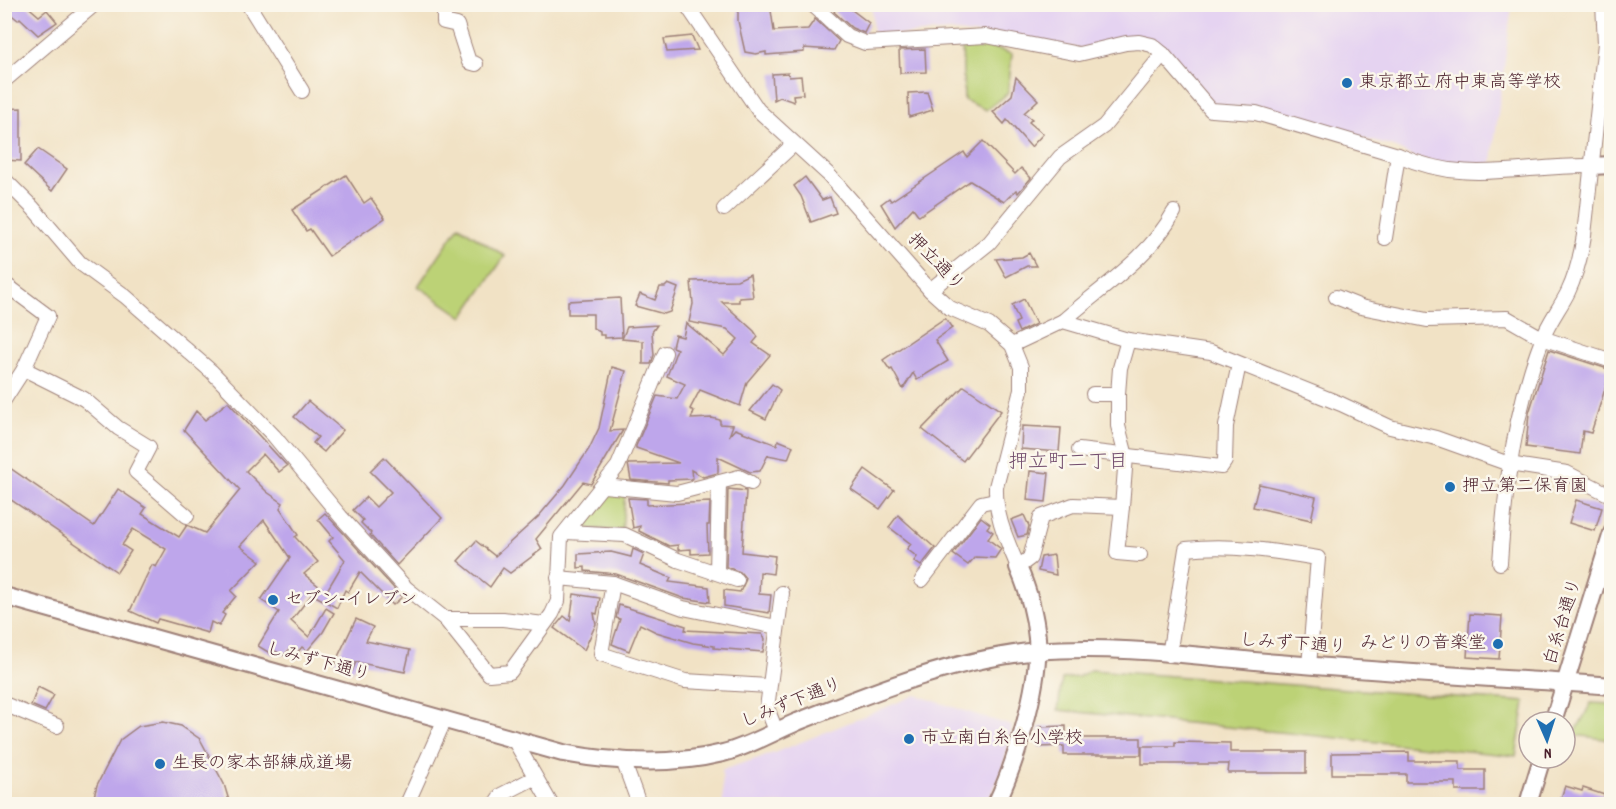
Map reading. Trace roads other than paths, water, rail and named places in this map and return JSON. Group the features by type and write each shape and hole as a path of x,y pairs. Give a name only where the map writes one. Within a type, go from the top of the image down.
{"street":[{"path":"4,81 95,4"},
{"path":"248,4 302,91"},
{"path":"444,4 444,22 457,25 469,62 476,64"},
{"name":"押立通り","path":"686,4 758,110 828,174 930,290 950,308 989,325 1012,345"},
{"path":"812,4 847,36 865,43 986,36 1079,54 1126,43 1139,42 1152,45 1163,54 1211,110 1256,113 1398,155 1419,165 1453,172 1486,174 1519,172 1546,166 1611,165"},
{"path":"1500,563 1509,464 1519,411 1542,338 1568,291 1579,263 1605,43 1603,4"},
{"path":"930,290 990,243 1060,157 1104,126 1163,54"},
{"path":"723,209 794,144"},
{"path":"1385,238 1398,155"},
{"path":"4,179 33,208 80,263 125,296 212,372 274,436 341,517 406,588 445,619 489,674 510,672 558,601 558,549 561,537 618,466 665,353"},
{"path":"996,804 1015,762 1037,651 1030,595 1002,530 995,500 1021,390 1021,367 1012,345 1064,321 1150,248 1165,230 1174,212"},
{"path":"4,400 24,369 48,316 5,284"},
{"path":"1336,297 1361,307 1427,320 1507,318 1542,338 1611,361"},
{"path":"1064,321 1128,340 1211,352 1341,404 1390,427 1436,438 1509,464 1567,473 1611,496"},
{"path":"1128,340 1120,368 1118,394 1118,426 1126,456 1117,553 1140,555"},
{"path":"1079,450 1221,467 1225,461 1226,426 1239,364"},
{"path":"24,369 84,399 118,429 149,447 136,472 187,516"},
{"path":"1093,394 1118,394"},
{"path":"604,486 677,493 739,477 751,483"},
{"path":"717,572 719,483"},
{"path":"922,580 981,503 995,500"},
{"path":"1018,567 1030,558 1041,517 1073,505 1122,507"},
{"path":"566,532 625,535 678,560 736,580"},
{"name":"白糸台通り","path":"1557,710 1611,533"},
{"path":"1169,655 1186,549 1212,546 1258,549 1318,558 1309,666"},
{"path":"558,578 613,583 683,608 777,627"},
{"path":"613,583 601,654 685,681 768,686"},
{"path":"776,731 766,708 782,593"},
{"name":"しみず下通り","path":"4,596 563,753 624,763 652,763 725,753 879,690 988,658 1037,651 1095,650 1611,686"},
{"path":"445,619 503,619 544,624"},
{"path":"4,704 57,726"},
{"path":"407,804 445,719"},
{"path":"513,738 551,804"},
{"path":"624,763 639,804"},
{"path":"1527,804 1538,770"},
{"path":"495,804 501,795 534,778"}],"place":[{"name":"東京都立 府中東高等学校","path":"1347,83"},
{"name":"押立第二保育園","path":"1450,487"},
{"name":"セブン-イレブン","path":"273,600"},
{"name":"みどりの音楽堂","path":"1498,644"},
{"name":"市立南白糸台小学校","path":"909,739"},
{"name":"生長の家本部練成道場","path":"160,764"}],"district":[{"name":"押立町二丁目","path":"1068,463"}]}
